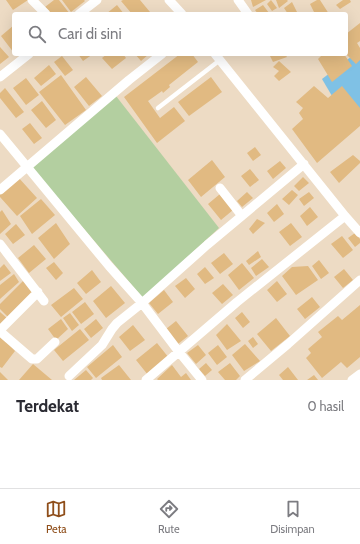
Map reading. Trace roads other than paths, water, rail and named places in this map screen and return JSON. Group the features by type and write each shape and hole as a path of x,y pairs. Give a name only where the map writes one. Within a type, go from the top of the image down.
{"street":[{"path":"32,0 44,12"},
{"path":"82,12 97,0"},
{"path":"169,0 180,12"},
{"path":"238,0 247,12"},
{"path":"0,77 26,56"},
{"path":"0,190 129,80 159,56"},
{"path":"218,57 345,216 360,232"},
{"path":"0,134 109,266 142,302 202,380"},
{"path":"70,376 102,345 118,323 304,164"},
{"path":"220,188 242,216"},
{"path":"146,380 237,302 345,216"},
{"path":"0,244 44,301"},
{"path":"245,380 360,280"},
{"path":"38,292 2,328 1,331 32,359 37,359 55,342"},
{"path":"352,380 360,374"}],"lane":[{"path":"158,108 218,57"}],"water":[{"path":"360,50 360,121 332,96 322,79"}]}
